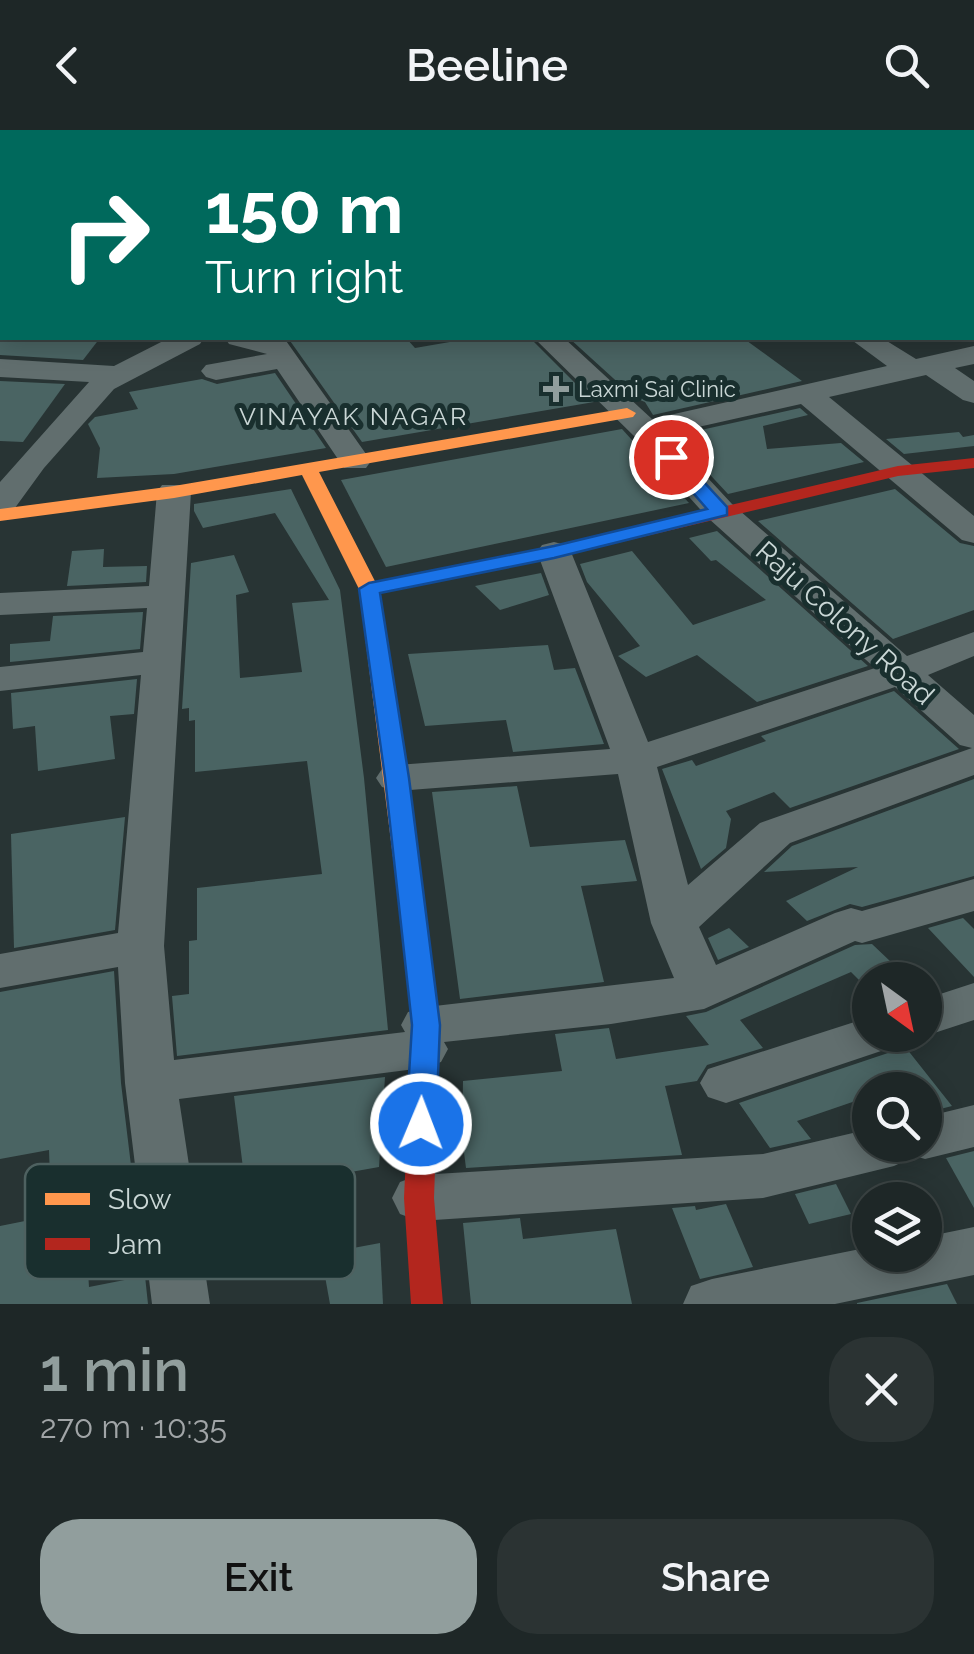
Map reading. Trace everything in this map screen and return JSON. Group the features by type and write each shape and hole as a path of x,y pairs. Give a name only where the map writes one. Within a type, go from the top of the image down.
{"street":[{"path":"0,505 104,383 186,340"},
{"path":"250,340 289,347 355,461"},
{"name":"Raju Colony Road","path":"550,340 636,422 720,511 898,673 974,736"},
{"path":"867,340 974,394"},
{"path":"216,371 289,347"},
{"path":"0,515 636,422 805,392 974,355"},
{"path":"0,368 118,375"},
{"path":"805,392 974,533"},
{"path":"0,460 34,461"},
{"path":"369,589 554,552 898,471 974,463"},
{"path":"308,468 369,589 397,778 424,1037 420,1198 427,1304"},
{"path":"162,1164 151,1083 140,946 158,662 174,492"},
{"path":"554,552 635,760 674,924 704,991"},
{"path":"0,604 152,597"},
{"path":"397,778 635,760 974,644"},
{"path":"0,679 158,662"},
{"path":"674,924 774,833 974,760"},
{"path":"151,1083 704,991 851,924 862,927 974,895"},
{"path":"0,971 140,946"},
{"path":"942,1012 974,1001"},
{"path":"726,1083 852,1042"},
{"path":"942,1134 974,1126"},
{"path":"420,1198 763,1176 852,1155"},
{"path":"712,1304 974,1251"},
{"path":"178,1279 182,1304"}],"building":[{"path":"0,340 98,340 83,360 0,355"},
{"path":"289,340 408,340 415,348 461,340 532,340 594,402 362,442"},
{"path":"571,340 746,340 802,381 653,415 645,402 635,398"},
{"path":"275,373 326,448 174,474 97,478 100,448 88,424 95,417 138,409 129,392 202,379 217,384"},
{"path":"0,381 65,384 23,442 0,441"},
{"path":"800,408 808,415 763,426 767,449 841,443 864,462 728,494 674,436"},
{"path":"622,429 689,503 386,567 341,480"},
{"path":"959,432 963,437 974,435 974,446 904,454 886,439"},
{"path":"291,489 340,590 364,778 388,1030 177,1056 172,996 189,994 189,941 197,940 197,888 322,874 307,761 195,772 195,720 189,721 189,708 182,709 191,563 234,555 249,592 236,595 240,678 302,672 292,603 329,600 275,513 203,528 194,511 194,504"},
{"path":"895,489 960,543 974,546 974,610 893,639 758,521"},
{"path":"717,531 868,666 757,702 697,655 646,677 618,656 640,646 587,582 580,564 632,551 693,625 766,600 716,560 711,561 689,538"},
{"path":"104,549 103,567 147,566 146,582 67,586 72,551"},
{"path":"541,573 549,595 500,610 475,586"},
{"path":"143,612 140,649 10,662 10,644 50,641 53,616"},
{"path":"548,645 554,670 575,668 604,744 513,752 506,720 425,726 408,654"},
{"path":"137,679 134,714 110,716 115,759 38,771 35,726 13,729 11,693"},
{"path":"894,691 959,749 790,808 774,792 726,811 731,819 726,848 701,869 662,769 692,760 696,766 766,741 761,736"},
{"path":"974,779 974,876 862,907 850,904 807,921 786,901 858,867 764,872 792,846"},
{"path":"517,786 530,847 625,840 637,881 581,886 604,982 460,999 432,792"},
{"path":"125,817 115,930 14,948 11,834"},
{"path":"963,918 974,929 974,977 928,928"},
{"path":"729,928 749,947 718,960 708,938"},
{"path":"872,944 891,962 852,962 852,973 740,1020 763,1048 707,1065 697,1081 665,1086 682,1155 466,1168 463,1081 562,1071 555,1034 609,1028 616,1059 709,1045 686,1016 706,1012 855,945"},
{"path":"114,971 131,1164 50,1164 49,1150 0,1159 0,992"},
{"path":"891,1052 909,1052 925,1072 852,1072 852,1102 797,1121 811,1139 770,1148 739,1103"},
{"path":"385,1077 379,1167 355,1171 355,1164 242,1164 234,1096"},
{"path":"942,1093 952,1106 942,1109"},
{"path":"974,1151 974,1208 946,1158"},
{"path":"836,1184 851,1214 809,1224 795,1194"},
{"path":"726,1204 753,1267 700,1279 672,1208 695,1206 696,1210"},
{"path":"520,1218 523,1239 616,1229 632,1304 471,1304 463,1223"},
{"path":"25,1221 25,1279 88,1279 89,1287 145,1279 148,1304 0,1304 0,1226"},
{"path":"380,1243 383,1304 330,1304 326,1279 355,1279 355,1248"},
{"path":"947,1284 957,1304 857,1304 857,1303"}],"traffic: slow":[{"path":"0,515 174,492 627,413"},
{"path":"308,469 369,589 408,873"}],"traffic: jam":[{"path":"369,589 554,552 898,471 974,463"},
{"path":"408,873 426,1025 419,1198 427,1304"}],"place":[{"name":"Laxmi Sai Clinic","path":"556,389"}],"district":[{"name":"VINAYAK NAGAR","path":"354,416"}],"route":[{"path":"421,1124 426,1025 397,778 369,589 554,552 720,511 671,457"}]}
